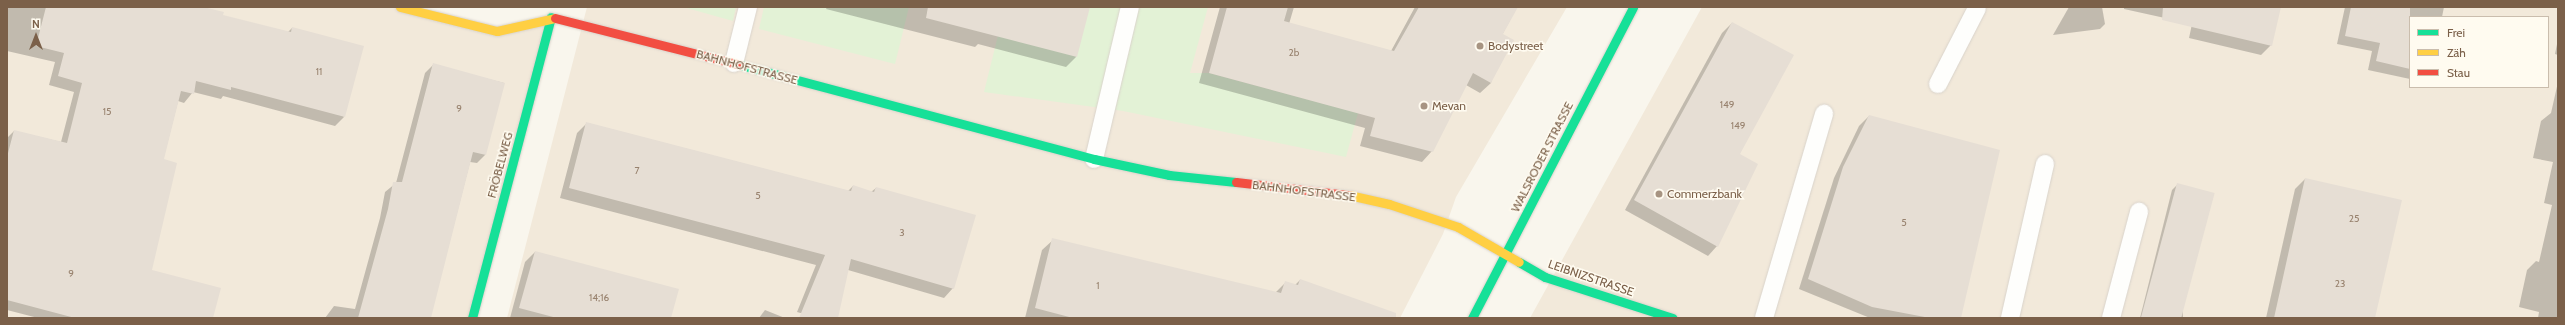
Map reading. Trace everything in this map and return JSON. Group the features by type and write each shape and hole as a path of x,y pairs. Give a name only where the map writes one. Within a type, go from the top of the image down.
{"street":[{"name":"BAHNHOFSTRASSE","path":"400,7 497,31 551,17 599,27 1094,159 1168,175 1335,192 1390,204 1458,227 1506,254"},
{"name":"WALSRODER STRASSE","path":"1472,318 1633,7"},
{"name":"FRÖBELWEG","path":"472,318 551,17"},
{"name":"LEIBNIZSTRASSE","path":"1506,254 1545,277 1673,318"}],"lane":[{"path":"734,63 748,7"},
{"path":"1094,159 1130,7"},
{"path":"1938,84 1978,8"},
{"path":"1764,318 1824,114"},
{"path":"2010,318 2045,164"},
{"path":"2111,318 2139,212"}],"shaded area":[{"path":"7,7 400,7 497,31 551,17 472,318 7,318"},
{"path":"587,7 1567,7 1456,197 1443,234 1400,318 507,318"},
{"path":"1702,7 2558,7 2558,318 1530,318"}],"green space":[{"path":"683,7 736,7 733,21"},
{"path":"764,7 909,7 895,64 759,29"},
{"path":"1005,7 1208,7 1190,73 1209,73 1358,113 1346,157 1123,111 984,92"}],"building":[{"path":"46,7 203,7 224,12 223,15 291,32 292,27 364,46 345,117 231,87 231,90 196,81 194,94 181,91 164,159 177,163 152,270 221,288 213,318 75,318 7,300 7,157 14,130 67,143 82,83 58,76 64,53 36,46"},
{"path":"928,7 1090,7 1077,57 926,18"},
{"path":"1227,7 1288,7 1284,21 1394,51 1419,7 1518,7 1503,34 1514,40 1491,83 1473,73 1433,152 1370,136 1375,118 1209,73"},
{"path":"2163,7 2281,7 2272,46 2162,20"},
{"path":"2351,7 2410,7 2409,69 2376,61 2380,43 2345,36"},
{"path":"1732,22 1794,55 1740,154 1758,164 1718,247 1634,200"},
{"path":"433,63 505,83 486,155 473,152 431,318 358,318 388,209 393,182 402,182"},
{"path":"1869,115 2000,150 1961,318 1930,318 1872,307 1808,279 1843,167"},
{"path":"586,122 851,191 853,185 874,192 876,187 976,215 954,289 851,259 838,318 799,318 825,255 569,188"},
{"path":"2305,178 2402,200 2375,318 2274,318"},
{"path":"2177,183 2215,193 2181,318 2141,317"},
{"path":"1052,238 1281,293 1285,281 1298,285 1300,279 1396,313 1396,318 1073,318 1035,308"},
{"path":"535,251 679,289 671,318 557,318 519,308"}],"traffic: fast":[{"path":"1472,318 1633,7"},
{"path":"472,318 551,17"},
{"path":"741,65 1094,159 1169,175 1236,182"},
{"path":"1519,262 1545,277 1673,318"}],"traffic: slow":[{"path":"400,7 497,31 555,18"},
{"path":"1349,195 1389,204 1458,227 1519,262"}],"traffic: jam":[{"path":"555,18 741,65"},
{"path":"1236,182 1349,195"}],"place":[{"name":"Bodystreet","path":"1480,46"},
{"name":"Mevan","path":"1424,106"},
{"name":"Commerzbank","path":"1659,194"}]}
